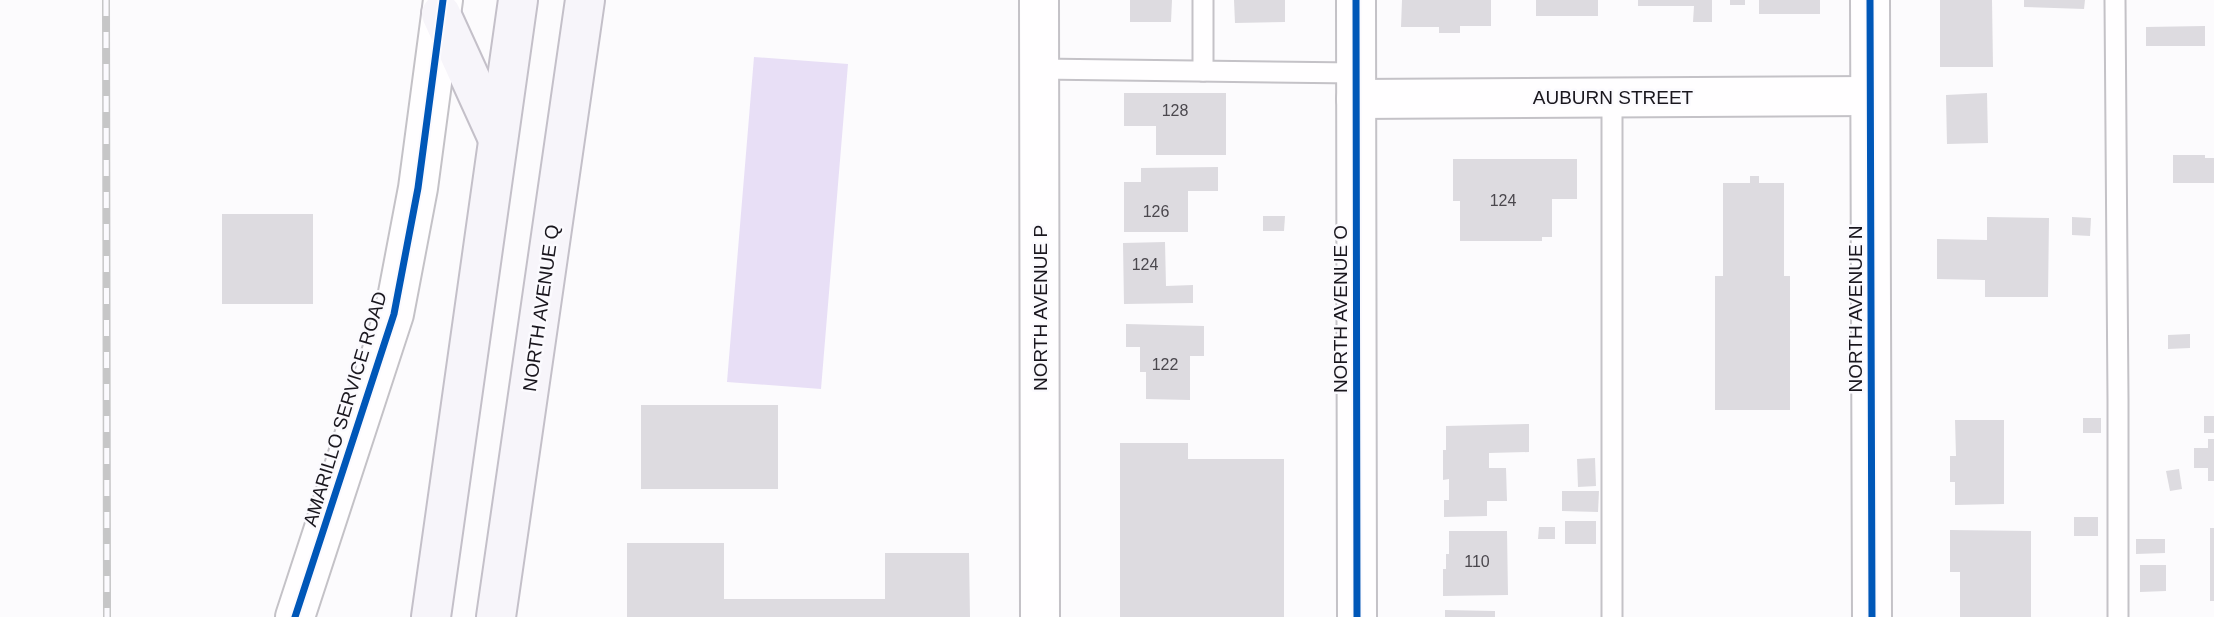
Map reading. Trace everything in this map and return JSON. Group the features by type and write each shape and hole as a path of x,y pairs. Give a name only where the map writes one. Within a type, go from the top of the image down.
{"main road":[{"path":"431,617 517,0"},
{"name":"NORTH AVENUE Q","path":"496,617 585,0"},
{"path":"442,7 497,137"}],"street":[{"name":"NORTH AVENUE P","path":"1039,0 1040,617"},
{"name":"NORTH AVENUE O","path":"1356,0 1357,617"},
{"name":"NORTH AVENUE N","path":"1870,0 1872,617"},
{"name":"AMARILLO SERVICE ROAD","path":"295,617 394,314 418,188 442,7"},
{"name":"AUBURN STREET","path":"1356,86 1612,97 1870,96"}],"lane":[{"path":"1203,0 1203,71"},
{"path":"2115,0 2118,617"},
{"path":"1039,69 1203,71 1356,86"},
{"path":"1612,97 1612,617"}],"shaded area":[{"path":"754,57 848,64 821,389 727,382"}],"building":[{"path":"1130,0 1172,0 1171,22 1130,22"},
{"path":"1234,0 1285,0 1285,22 1235,23"},
{"path":"1402,0 1491,0 1491,26 1460,26 1460,33 1439,33 1439,27 1401,27"},
{"path":"1536,0 1598,0 1598,16 1536,16"},
{"path":"1638,0 1712,0 1712,22 1693,22 1694,6 1638,6"},
{"path":"1730,0 1745,0 1745,5 1730,5"},
{"path":"1759,0 1820,0 1820,14 1759,14"},
{"path":"1940,0 1992,0 1993,67 1940,67"},
{"path":"2024,0 2085,0 2084,9 2024,7"},
{"path":"2205,26 2205,46 2146,46 2146,27"},
{"path":"1124,93 1226,93 1226,155 1156,155 1156,126 1124,126"},
{"path":"1987,93 1988,143 1947,144 1946,95"},
{"path":"2173,155 2205,155 2205,158 2214,158 2214,183 2173,183"},
{"path":"1453,159 1577,159 1577,199 1552,199 1552,237 1542,237 1542,241 1460,241 1460,201 1453,201"},
{"path":"1218,167 1218,191 1188,191 1188,232 1124,232 1124,182 1141,182 1141,168"},
{"path":"1750,176 1759,176 1759,183 1784,183 1784,276 1790,276 1790,410 1715,410 1715,276 1723,276 1723,183 1750,183"},
{"path":"222,214 313,214 313,304 222,304"},
{"path":"1263,216 1285,216 1284,231 1263,231"},
{"path":"1987,217 2049,218 2048,297 1985,297 1985,280 1937,279 1937,239 1987,240"},
{"path":"2072,217 2091,218 2090,236 2072,235"},
{"path":"1165,242 1166,286 1193,285 1193,303 1124,304 1123,243"},
{"path":"1126,324 1204,326 1204,356 1190,356 1190,400 1146,399 1146,372 1140,372 1140,347 1126,347"},
{"path":"2190,334 2190,348 2168,349 2168,335"},
{"path":"641,405 778,405 778,489 641,489"},
{"path":"2204,416 2214,416 2214,433 2204,433"},
{"path":"2083,418 2101,418 2101,433 2083,433"},
{"path":"1955,420 2004,420 2004,504 1955,505 1955,482 1950,482 1950,456 1956,456"},
{"path":"1529,424 1529,452 1489,453 1489,468 1506,468 1507,501 1487,501 1487,516 1444,517 1444,500 1449,500 1449,479 1443,480 1446,426"},
{"path":"2208,439 2214,439 2214,481 2208,481 2208,468 2194,468 2194,448 2208,448"},
{"path":"1120,443 1188,443 1188,459 1284,459 1284,617 1120,617"},
{"path":"1595,458 1596,486 1578,487 1577,459"},
{"path":"2179,469 2182,489 2170,491 2166,471"},
{"path":"1562,491 1599,491 1598,512 1562,511"},
{"path":"2074,517 2098,517 2098,536 2074,536"},
{"path":"1565,521 1596,521 1596,544 1565,544"},
{"path":"1539,527 1555,527 1555,539 1538,539"},
{"path":"2210,528 2214,528 2214,601 2210,601"},
{"path":"1950,530 2031,531 2031,617 1960,617 1960,572 1950,572"},
{"path":"1449,531 1507,531 1508,595 1443,596 1443,569 1446,569 1446,554 1449,554"},
{"path":"2136,539 2165,539 2165,553 2136,554"},
{"path":"627,543 724,543 724,599 885,599 885,553 969,553 970,617 627,617"},
{"path":"2140,565 2166,565 2166,591 2140,592"},
{"path":"1445,610 1495,611 1495,617 1445,617"}],"railway":[{"path":"106,0 107,617"}],"cycle path":[{"path":"295,617 394,314 418,188 443,0"},
{"path":"1356,0 1357,617"},
{"path":"1870,0 1872,617"}]}
